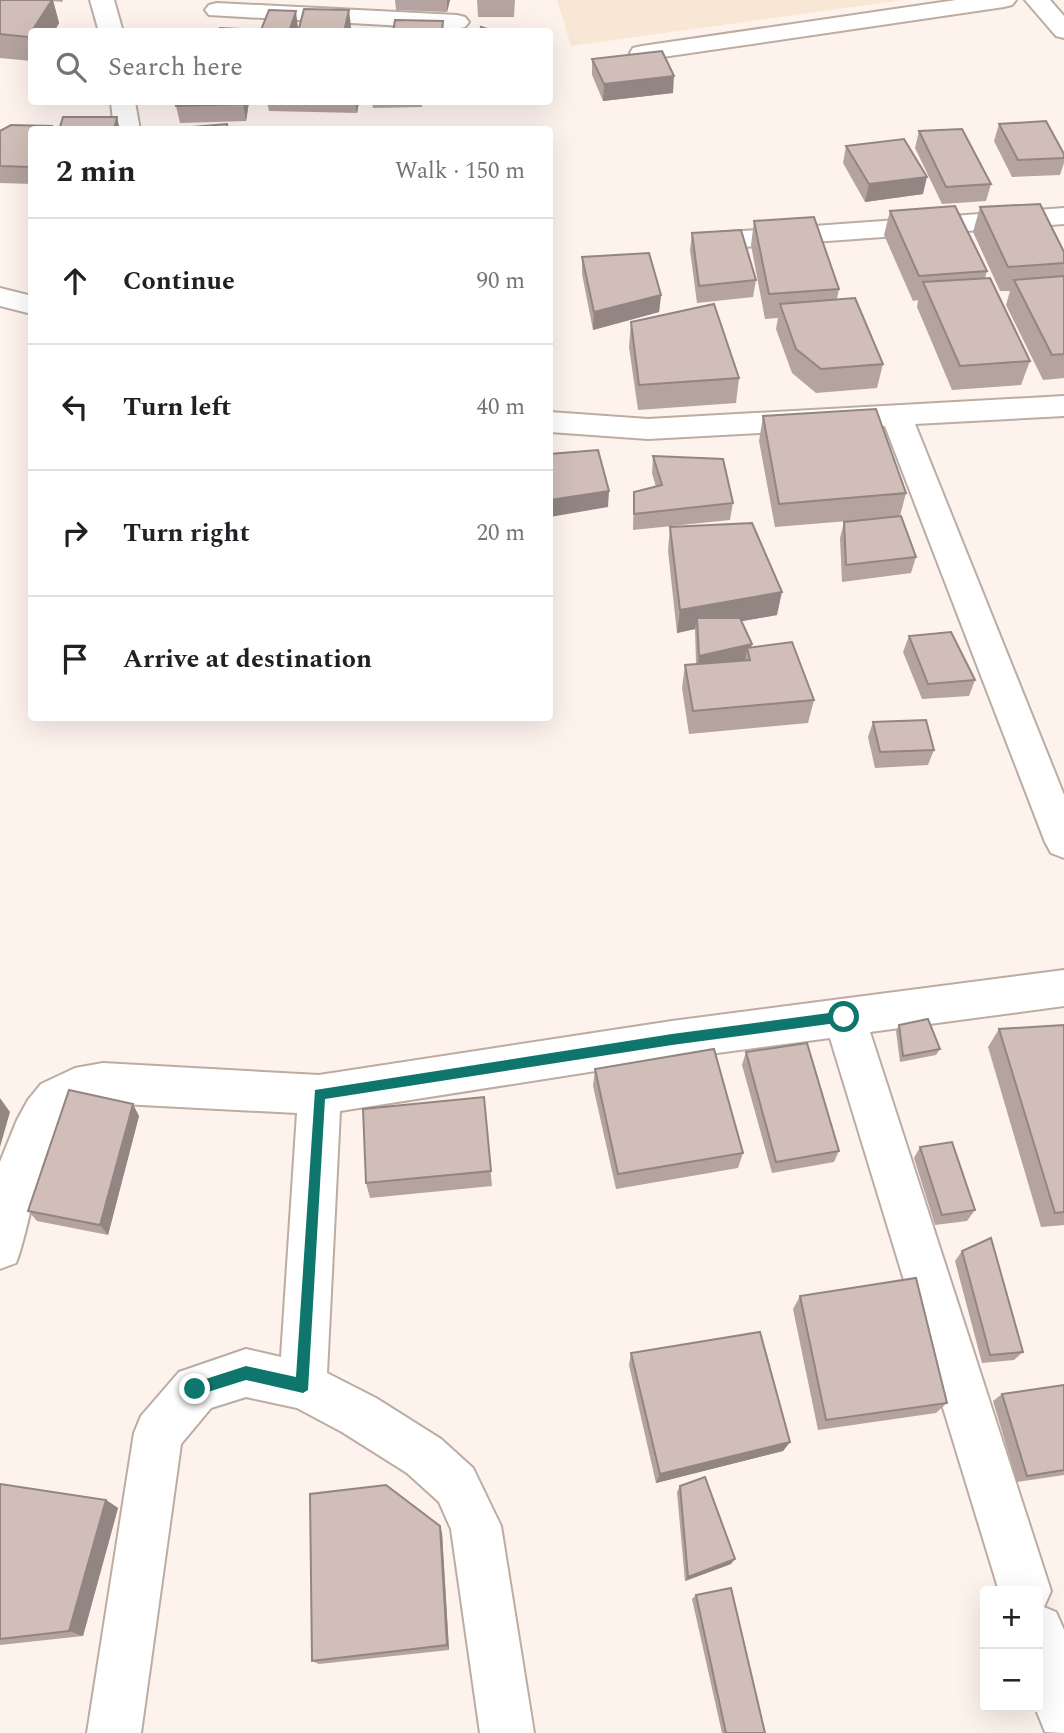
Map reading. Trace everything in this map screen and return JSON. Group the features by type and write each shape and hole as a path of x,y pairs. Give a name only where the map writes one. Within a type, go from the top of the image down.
{"street":[{"path":"103,0 110,28"},
{"path":"642,53 1004,0"},
{"path":"1037,0 1064,31"},
{"path":"206,28 219,5 457,22"},
{"path":"123,105 126,126"},
{"path":"729,240 1064,216"},
{"path":"0,297 28,304"},
{"path":"553,422 648,429 1064,406"},
{"path":"896,415 1064,842"},
{"path":"0,1247 24,1158 38,1121 50,1102 69,1089 103,1083 319,1094 672,1040 1064,988"},
{"path":"844,1017 1023,1586"},
{"path":"303,1385 319,1094"},
{"path":"114,1733 158,1433 195,1389 246,1373 303,1385 424,1455 456,1485 476,1526 507,1733"},
{"path":"1043,1646 1064,1713"}],"shaded area":[{"path":"557,0 903,0 571,46"}],"building":[{"path":"0,0 52,0 34,28 28,28 28,37 0,34"},
{"path":"304,9 349,10 345,28 299,28"},
{"path":"269,10 296,11 290,28 262,28"},
{"path":"395,20 443,21 442,28 394,28"},
{"path":"662,51 674,76 604,84 592,59"},
{"path":"63,117 117,117 115,126 60,126"},
{"path":"1046,121 1064,158 1018,160 999,124"},
{"path":"11,125 52,126 28,126 28,167 0,166 0,131"},
{"path":"962,129 991,184 946,187 919,131"},
{"path":"904,139 927,177 869,184 846,146"},
{"path":"1040,204 1064,252 1064,263 1008,267 980,207"},
{"path":"955,206 987,271 919,276 890,211"},
{"path":"814,217 839,289 769,294 754,221"},
{"path":"741,230 756,280 699,286 692,233"},
{"path":"649,253 661,295 594,312 582,257"},
{"path":"1064,276 1064,354 1052,355 1014,280"},
{"path":"990,278 1030,361 960,366 923,282"},
{"path":"855,298 883,364 821,369 796,349 780,304"},
{"path":"714,304 739,378 639,385 631,322"},
{"path":"876,409 906,493 779,504 763,416"},
{"path":"598,450 609,491 553,500 553,454"},
{"path":"653,456 723,459 733,503 634,514 634,492 662,485"},
{"path":"901,516 916,557 846,565 844,522"},
{"path":"752,523 782,592 680,610 670,527"},
{"path":"697,618 740,618 752,644 699,656"},
{"path":"951,632 975,680 928,684 909,636"},
{"path":"792,642 814,700 693,711 685,665 750,660 747,648"},
{"path":"926,720 934,750 880,752 873,722"},
{"path":"928,1019 940,1049 903,1056 899,1025"},
{"path":"1064,1025 1064,1212 1055,1213 999,1029"},
{"path":"807,1043 839,1151 776,1162 746,1052"},
{"path":"714,1049 743,1153 618,1174 595,1069"},
{"path":"69,1090 133,1104 100,1225 28,1211"},
{"path":"484,1097 491,1171 366,1183 363,1109"},
{"path":"952,1142 975,1210 942,1215 920,1147"},
{"path":"991,1238 1023,1352 990,1355 962,1251"},
{"path":"916,1278 947,1403 826,1420 800,1296"},
{"path":"760,1332 790,1442 660,1474 631,1353"},
{"path":"1064,1385 1064,1470 1027,1476 1002,1394"},
{"path":"705,1477 735,1559 688,1577 680,1486"},
{"path":"0,1484 106,1500 69,1631 0,1639"},
{"path":"386,1485 440,1526 447,1645 312,1661 310,1494"},
{"path":"731,1588 765,1733 726,1733 696,1595"}],"route":[{"path":"195,1389 246,1373 303,1385 319,1094 672,1040 844,1017"}]}
